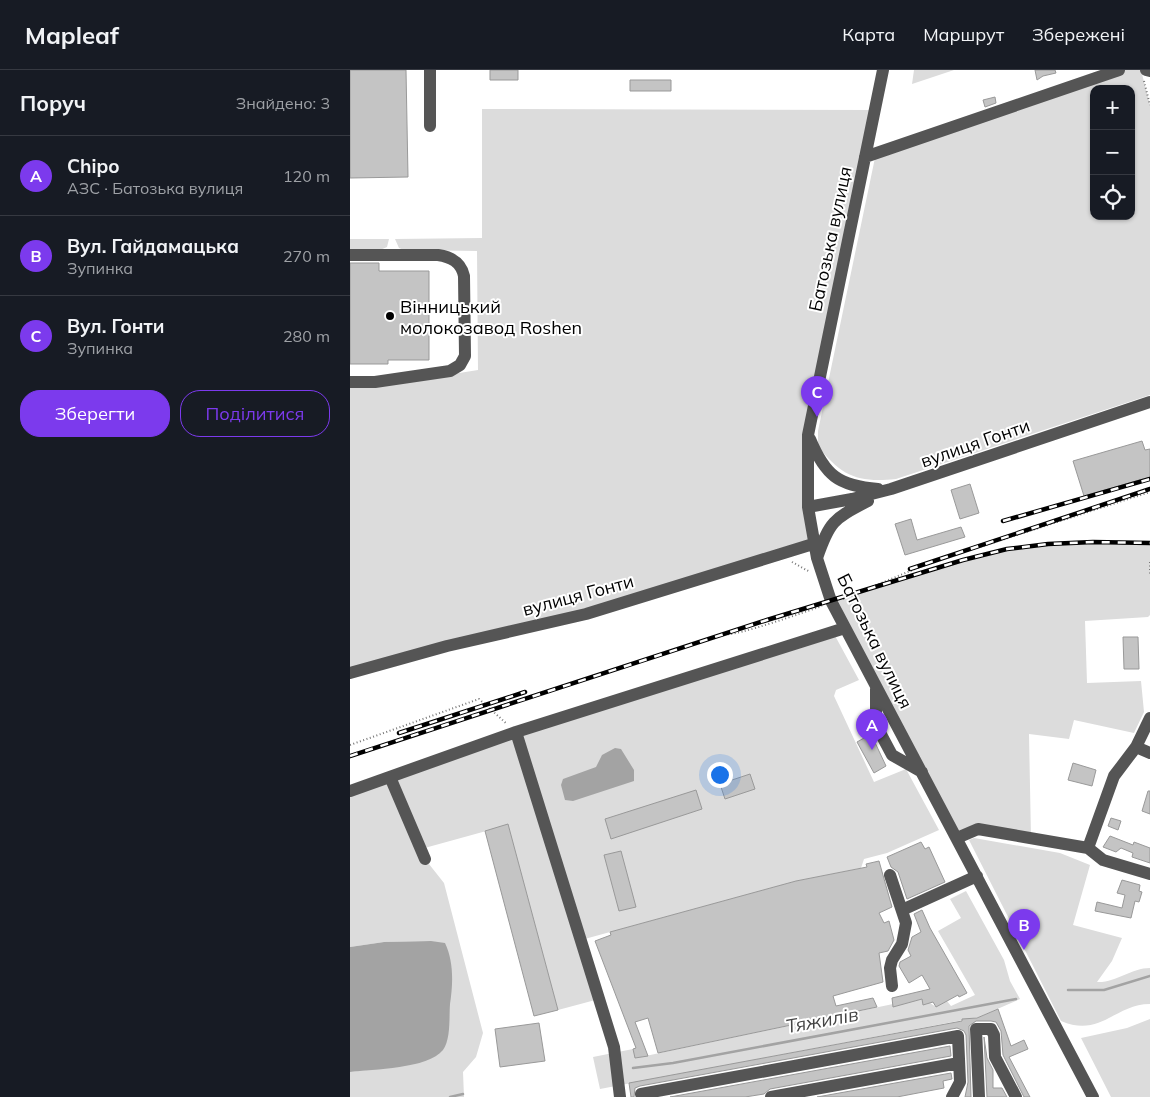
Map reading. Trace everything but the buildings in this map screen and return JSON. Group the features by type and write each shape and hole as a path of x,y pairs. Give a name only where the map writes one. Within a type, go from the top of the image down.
{"street":[{"path":"430,70 430,126"},
{"name":"Батозька вулиця","path":"883,70 808,435 808,507 813,544 831,601 1094,1097"},
{"path":"865,157 1118,70"},
{"path":"350,255 438,255 447,256 459,264 464,276 465,356 460,365 450,371 375,382 350,382"},
{"name":"вулиця Гонти","path":"808,507 852,500 891,489 1150,402"},
{"path":"808,435 819,462 839,480 859,487 891,489"},
{"path":"817,558 826,530 832,523 850,510 891,489"},
{"name":"вулиця Гонти","path":"350,673 447,646 586,614 813,544"},
{"path":"350,791 516,732 845,628"},
{"path":"876,686 876,725 892,755 922,773"},
{"path":"1088,848 1114,776 1136,747 1150,718"},
{"path":"516,732 614,1047 620,1097"},
{"path":"1136,747 1150,753"},
{"path":"390,777 424,859"},
{"path":"957,838 978,829 1088,848 1102,860 1150,874"},
{"path":"890,875 906,923 902,944 890,968 892,986"},
{"path":"902,910 977,876"},
{"path":"980,1097 976,1029 991,1029 994,1035 996,1057 1016,1097"},
{"path":"641,1094 958,1036 960,1082 952,1097"},
{"path":"771,1097 959,1063"},
{"path":"960,1082 979,1082"}],"path":[{"path":"1146,73 1150,105"},
{"path":"1150,562 1150,576"},
{"path":"350,745 479,699 516,732"}],"shaded area":[{"path":"914,70 954,70 912,84"},
{"path":"1118,70 1141,70 1150,105 1150,395 896,479 871,480 843,471 818,446 818,431 876,153"},
{"path":"482,109 875,110 808,435 813,544 586,614 350,673 350,388 366,388 478,370 477,251 404,250 399,248 395,239 482,238"},
{"path":"350,239 389,239 387,247 380,250 350,251"},
{"path":"1071,542 1150,543 1150,615 1148,617 1085,621 1087,683 1141,681 1144,712 1134,733 1074,720 1069,739 1029,734 1031,838 978,829 957,838 831,601 890,581 979,556 1040,545"},
{"path":"833,632 859,680 836,690 834,696 874,782 906,769 939,830 887,853 864,859 861,868 796,881 581,940 599,999 558,1010 508,825 421,849 425,859 444,883 483,1033 476,1057 463,1072 464,1097 350,1097 350,1072 415,1064 431,941 384,942 350,947 350,791"},
{"path":"615,748 621,749 634,770 634,781 573,801 565,800 561,785 563,779 596,767 602,755"},
{"path":"974,838 1060,853 1090,865 1073,925 1122,938 1112,961 1097,982 1104,982 1136,970 1150,968 1150,1004 1138,1005 1087,1026 1061,1021 969,840"},
{"path":"966,891 1004,960 1010,981 1020,999 979,1017 600,1089 593,1057 633,1049 636,1058 922,999 924,1005 930,1003 936,1007 947,1001 951,1006 975,995 938,931 961,918 950,899"},
{"path":"431,941 445,943 451,965 452,981 449,1028 446,1045 443,1050 436,1056 413,1065 350,1072 350,947 384,942"},
{"path":"1150,1019 1150,1097 1111,1097 1081,1038 1127,1028"}],"waterway":[{"name":"Тяжилів","path":"1068,990 1104,990 1150,976"},
{"name":"Тяжилів","path":"633,1068 673,1063 1016,999"},
{"name":"Тяжилів","path":"450,1097 463,1094"}],"railway":[{"path":"1003,521 1150,479"},
{"path":"910,569 1150,489"},
{"path":"350,756 767,620 963,560 1007,549 1048,544 1093,542 1150,543"},
{"path":"399,733 525,692"}],"place":[{"name":"Вінницький молокозавод Roshen","path":"390,316"},
{"name":"Вул. Гонти","path":"817,417"},
{"name":"Chipo","path":"872,750"},
{"name":"Вул. Гайдамацька","path":"1024,950"}]}
